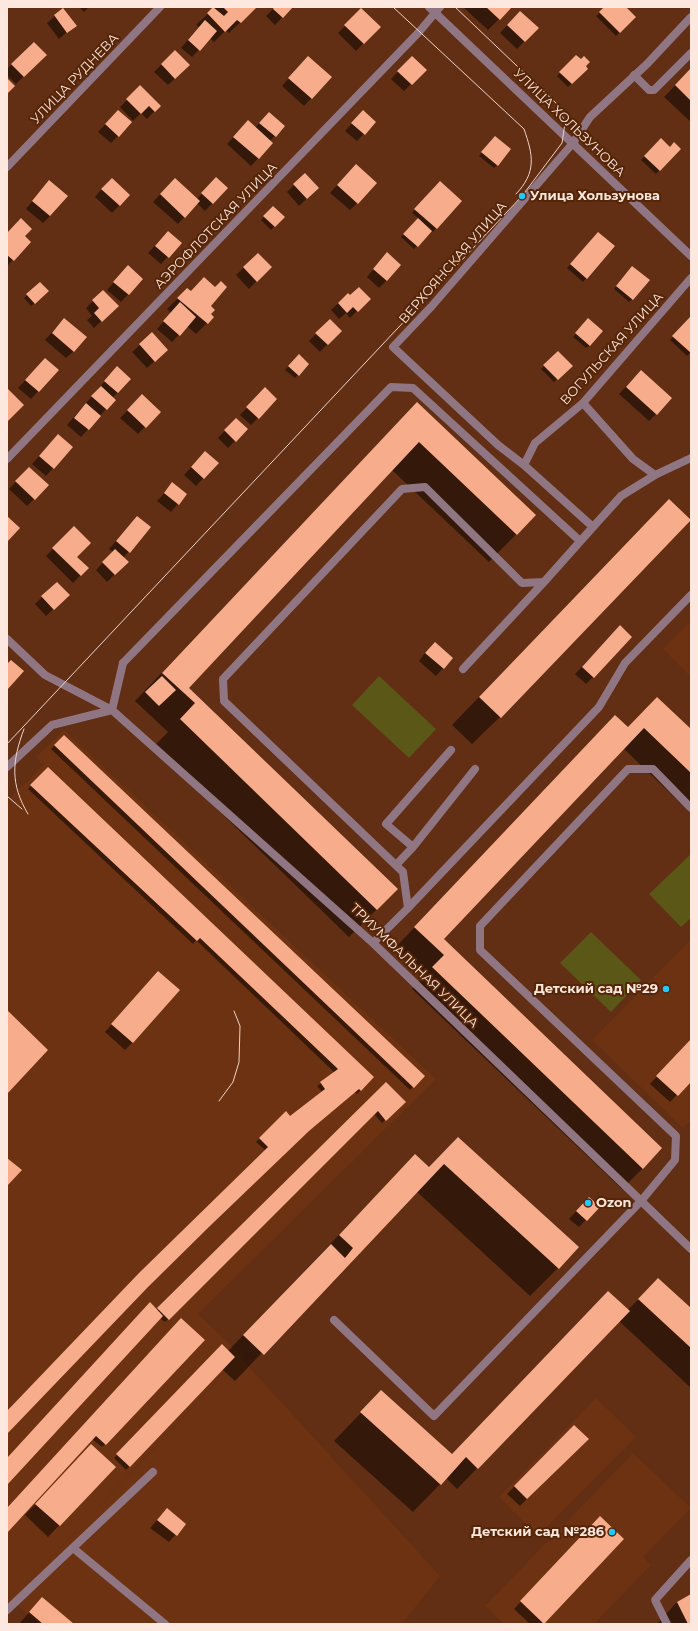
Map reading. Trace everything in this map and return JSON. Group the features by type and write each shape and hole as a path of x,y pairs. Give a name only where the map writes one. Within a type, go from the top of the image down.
{"street":[{"name":"УЛИЦА РУДНЕВА","path":"7,167 160,7"},
{"name":"УЛИЦА ХОЛЬЗУНОВА","path":"435,9 691,256"},
{"name":"АЭРОФЛОТСКАЯ УЛИЦА","path":"7,459 419,32 435,9"},
{"name":"ВЕРХОЯНСКАЯ УЛИЦА","path":"524,465 498,445 393,347 431,307 573,143 590,117 647,64 691,17"},
{"path":"634,75 649,90 654,90 691,53"},
{"name":"ВОГУЛЬСКАЯ УЛИЦА","path":"524,465 535,443 583,403 691,278"},
{"path":"7,767 52,725 112,710 123,663 391,388 413,388 580,542"},
{"path":"583,403 633,459 655,475"},
{"path":"463,669 621,496 655,475 691,458"},
{"path":"524,465 593,527"},
{"path":"408,908 403,872 224,701 223,679 402,489 425,487 522,583 544,582"},
{"path":"373,942 408,908 599,707 624,663 691,595"},
{"name":"ТРИУМФАЛЬНАЯ УЛИЦА","path":"7,639 45,676 112,710 373,942 691,1249"},
{"path":"413,847 386,824 451,750"},
{"path":"396,865 413,847 475,769"},
{"path":"334,1320 434,1416 642,1201 675,1160 676,1136 480,950 480,926 628,769 653,769 691,808"},
{"path":"7,1610 153,1472"},
{"path":"73,1548 165,1624"},
{"path":"667,1624 655,1600 691,1560"}],"shaded area":[{"path":"691,621 691,677 663,649"},
{"path":"379,676 436,729 409,758 352,705"},
{"path":"64,730 436,1079 198,1314 241,1355 17,1594 240,1357 440,1576 402,1624 38,1624 11,1600 7,1604 7,802 26,782 291,1031 27,782 43,765 36,757"},
{"path":"691,854 691,918 681,927 649,894"},
{"path":"591,932 641,980 611,1012 560,963"},
{"name":"Детский сад №29","path":"691,939 691,1120 683,1128 592,1040"},
{"path":"596,1398 636,1437 538,1536 499,1497"},
{"name":"Детский сад №286","path":"633,1453 691,1508 643,1557 651,1565 594,1624 504,1624 485,1606"}],"building":[{"path":"213,7 224,16 228,12 223,7 257,7 241,23 237,20 225,32 207,13"},
{"path":"274,7 293,7 283,18 273,9"},
{"path":"486,7 512,7 500,20"},
{"path":"604,7 626,7 636,17 620,33 599,12"},
{"path":"63,8 77,26 67,33 54,15"},
{"path":"361,8 381,27 364,44 344,25"},
{"path":"520,11 539,28 525,42 507,25"},
{"path":"205,20 217,31 200,51 188,40"},
{"path":"34,42 47,55 24,77 11,64"},
{"path":"175,50 190,65 175,79 161,64"},
{"path":"576,55 581,59 584,56 590,62 586,66 588,69 572,84 559,72"},
{"path":"308,56 332,77 312,99 288,78"},
{"path":"412,56 427,70 412,85 397,71"},
{"path":"691,68 691,101 675,85"},
{"path":"7,78 15,86 7,94"},
{"path":"140,85 161,106 155,112 149,106 141,114 126,99"},
{"path":"118,110 132,122 119,137 105,124"},
{"path":"363,110 376,122 365,135 351,123"},
{"path":"269,112 285,126 276,137 259,123"},
{"path":"248,120 273,143 259,159 233,137"},
{"path":"495,136 511,149 498,166 481,152"},
{"path":"661,138 670,147 674,142 681,149 660,171 644,156"},
{"path":"356,164 377,183 358,204 337,185"},
{"path":"305,173 319,188 307,199 293,184"},
{"path":"216,177 228,188 213,204 201,193"},
{"path":"112,178 130,195 120,206 101,189"},
{"path":"175,178 200,201 185,218 160,194"},
{"path":"49,180 68,196 50,216 32,201"},
{"path":"440,181 462,201 437,229 414,209"},
{"path":"273,206 285,217 275,227 263,216"},
{"path":"21,218 32,229 25,236 31,242 14,261 7,255 7,233"},
{"path":"418,218 432,231 418,247 403,234"},
{"path":"168,231 182,243 169,258 155,246"},
{"path":"598,232 615,246 587,279 570,264"},
{"path":"387,252 401,265 387,281 373,269"},
{"path":"258,253 272,267 257,282 243,267"},
{"path":"128,265 143,279 129,295 113,282"},
{"path":"632,266 650,280 633,300 616,286"},
{"path":"204,277 215,287 221,281 227,287 211,306 215,310 211,314 214,317 208,324 177,298 187,288 191,291"},
{"path":"40,282 49,291 35,304 26,294"},
{"path":"359,287 371,299 358,312 353,307 347,313 338,303 348,293 350,295"},
{"path":"103,290 119,306 102,322 94,313 99,308 92,300"},
{"path":"180,302 196,317 180,336 163,321"},
{"path":"690,317 691,318 691,353 672,336"},
{"path":"64,318 87,337 74,352 52,333"},
{"path":"588,318 603,331 590,346 575,333"},
{"path":"330,319 342,331 328,345 315,333"},
{"path":"152,332 168,350 155,362 139,344"},
{"path":"558,351 573,366 558,380 543,365"},
{"path":"299,354 309,364 299,376 288,366"},
{"path":"45,358 59,370 39,392 25,380"},
{"path":"117,366 131,379 118,393 104,381"},
{"path":"641,370 672,398 657,415 626,387"},
{"path":"101,386 116,400 107,410 91,396"},
{"path":"265,387 277,399 259,419 246,407"},
{"path":"7,388 24,405 8,421 7,421"},
{"path":"142,394 161,412 146,428 127,410"},
{"path":"417,402 536,515 517,535 419,442 189,688 398,889 377,910 180,719 195,703 162,673"},
{"path":"86,403 101,416 89,430 74,418"},
{"path":"236,418 248,429 236,442 224,430"},
{"path":"58,434 73,447 54,469 39,456"},
{"path":"205,451 219,463 204,479 191,467"},
{"path":"29,467 49,485 35,500 15,481"},
{"path":"172,482 187,494 179,505 164,493"},
{"path":"669,499 691,520 501,718 479,697"},
{"path":"7,516 20,528 7,542"},
{"path":"137,516 151,527 130,553 116,541"},
{"path":"74,526 91,543 77,557 89,568 81,576 52,548"},
{"path":"115,549 129,562 115,575 102,562"},
{"path":"57,582 70,595 54,610 41,596"},
{"path":"620,625 632,637 594,678 582,667"},
{"path":"435,642 453,658 444,669 425,653"},
{"path":"11,660 24,671 7,690 7,664"},
{"path":"162,676 176,690 159,706 145,692"},
{"path":"657,697 691,729 691,773 644,728 444,939 662,1148 643,1169 432,967 444,955 414,927 615,715 628,727"},
{"path":"64,735 425,1076 414,1088 54,745"},
{"path":"48,767 374,1077 361,1091 359,1089 309,1131 211,1225 148,1287 7,1434 7,1411 139,1273 268,1147 259,1138 286,1111 290,1116 325,1089 320,1082 338,1069 200,938 197,941 30,785"},
{"path":"158,971 180,990 133,1043 111,1024"},
{"path":"7,1010 48,1050 7,1094"},
{"path":"691,1039 691,1082 678,1096 656,1076"},
{"path":"386,1082 406,1102 386,1121 378,1111 169,1320 157,1308"},
{"path":"458,1137 579,1247 559,1269 444,1164 264,1355 243,1335 331,1244 345,1258 353,1248 339,1235 415,1154 429,1167"},
{"path":"7,1158 22,1170 7,1186"},
{"path":"589,1197 600,1207 587,1221 576,1211"},
{"path":"658,1278 691,1308 691,1348 638,1299"},
{"path":"608,1291 630,1311 478,1469 466,1457 441,1485 360,1412 381,1390 452,1454"},
{"path":"150,1302 163,1316 7,1485 7,1458"},
{"path":"181,1318 205,1340 106,1445 96,1436 7,1533 7,1508"},
{"path":"222,1344 235,1357 130,1467 116,1454"},
{"path":"574,1425 589,1439 527,1499 514,1486"},
{"path":"91,1444 116,1467 60,1526 35,1504"},
{"path":"167,1508 186,1524 177,1536 157,1520"},
{"path":"600,1516 624,1539 544,1624 520,1601"},
{"path":"691,1594 691,1624 688,1624 677,1602"},
{"path":"42,1597 74,1624 43,1624 29,1612"}],"tram line":[{"path":"393,7 524,129 530,147 531,163 527,178 523,186 516,194"},
{"path":"7,744 522,196 562,143 565,123 558,105 455,7"},
{"path":"24,729 17,752 15,772 18,793 28,814"},
{"path":"7,796 22,809"},
{"path":"219,1101 233,1082 239,1062 240,1026 234,1011"}],"place":[{"name":"Улица Хользунова","path":"522,196"},
{"name":"Детский сад №29","path":"666,989"},
{"name":"Ozon","path":"588,1203"},
{"name":"Детский сад №286","path":"612,1532"}]}
